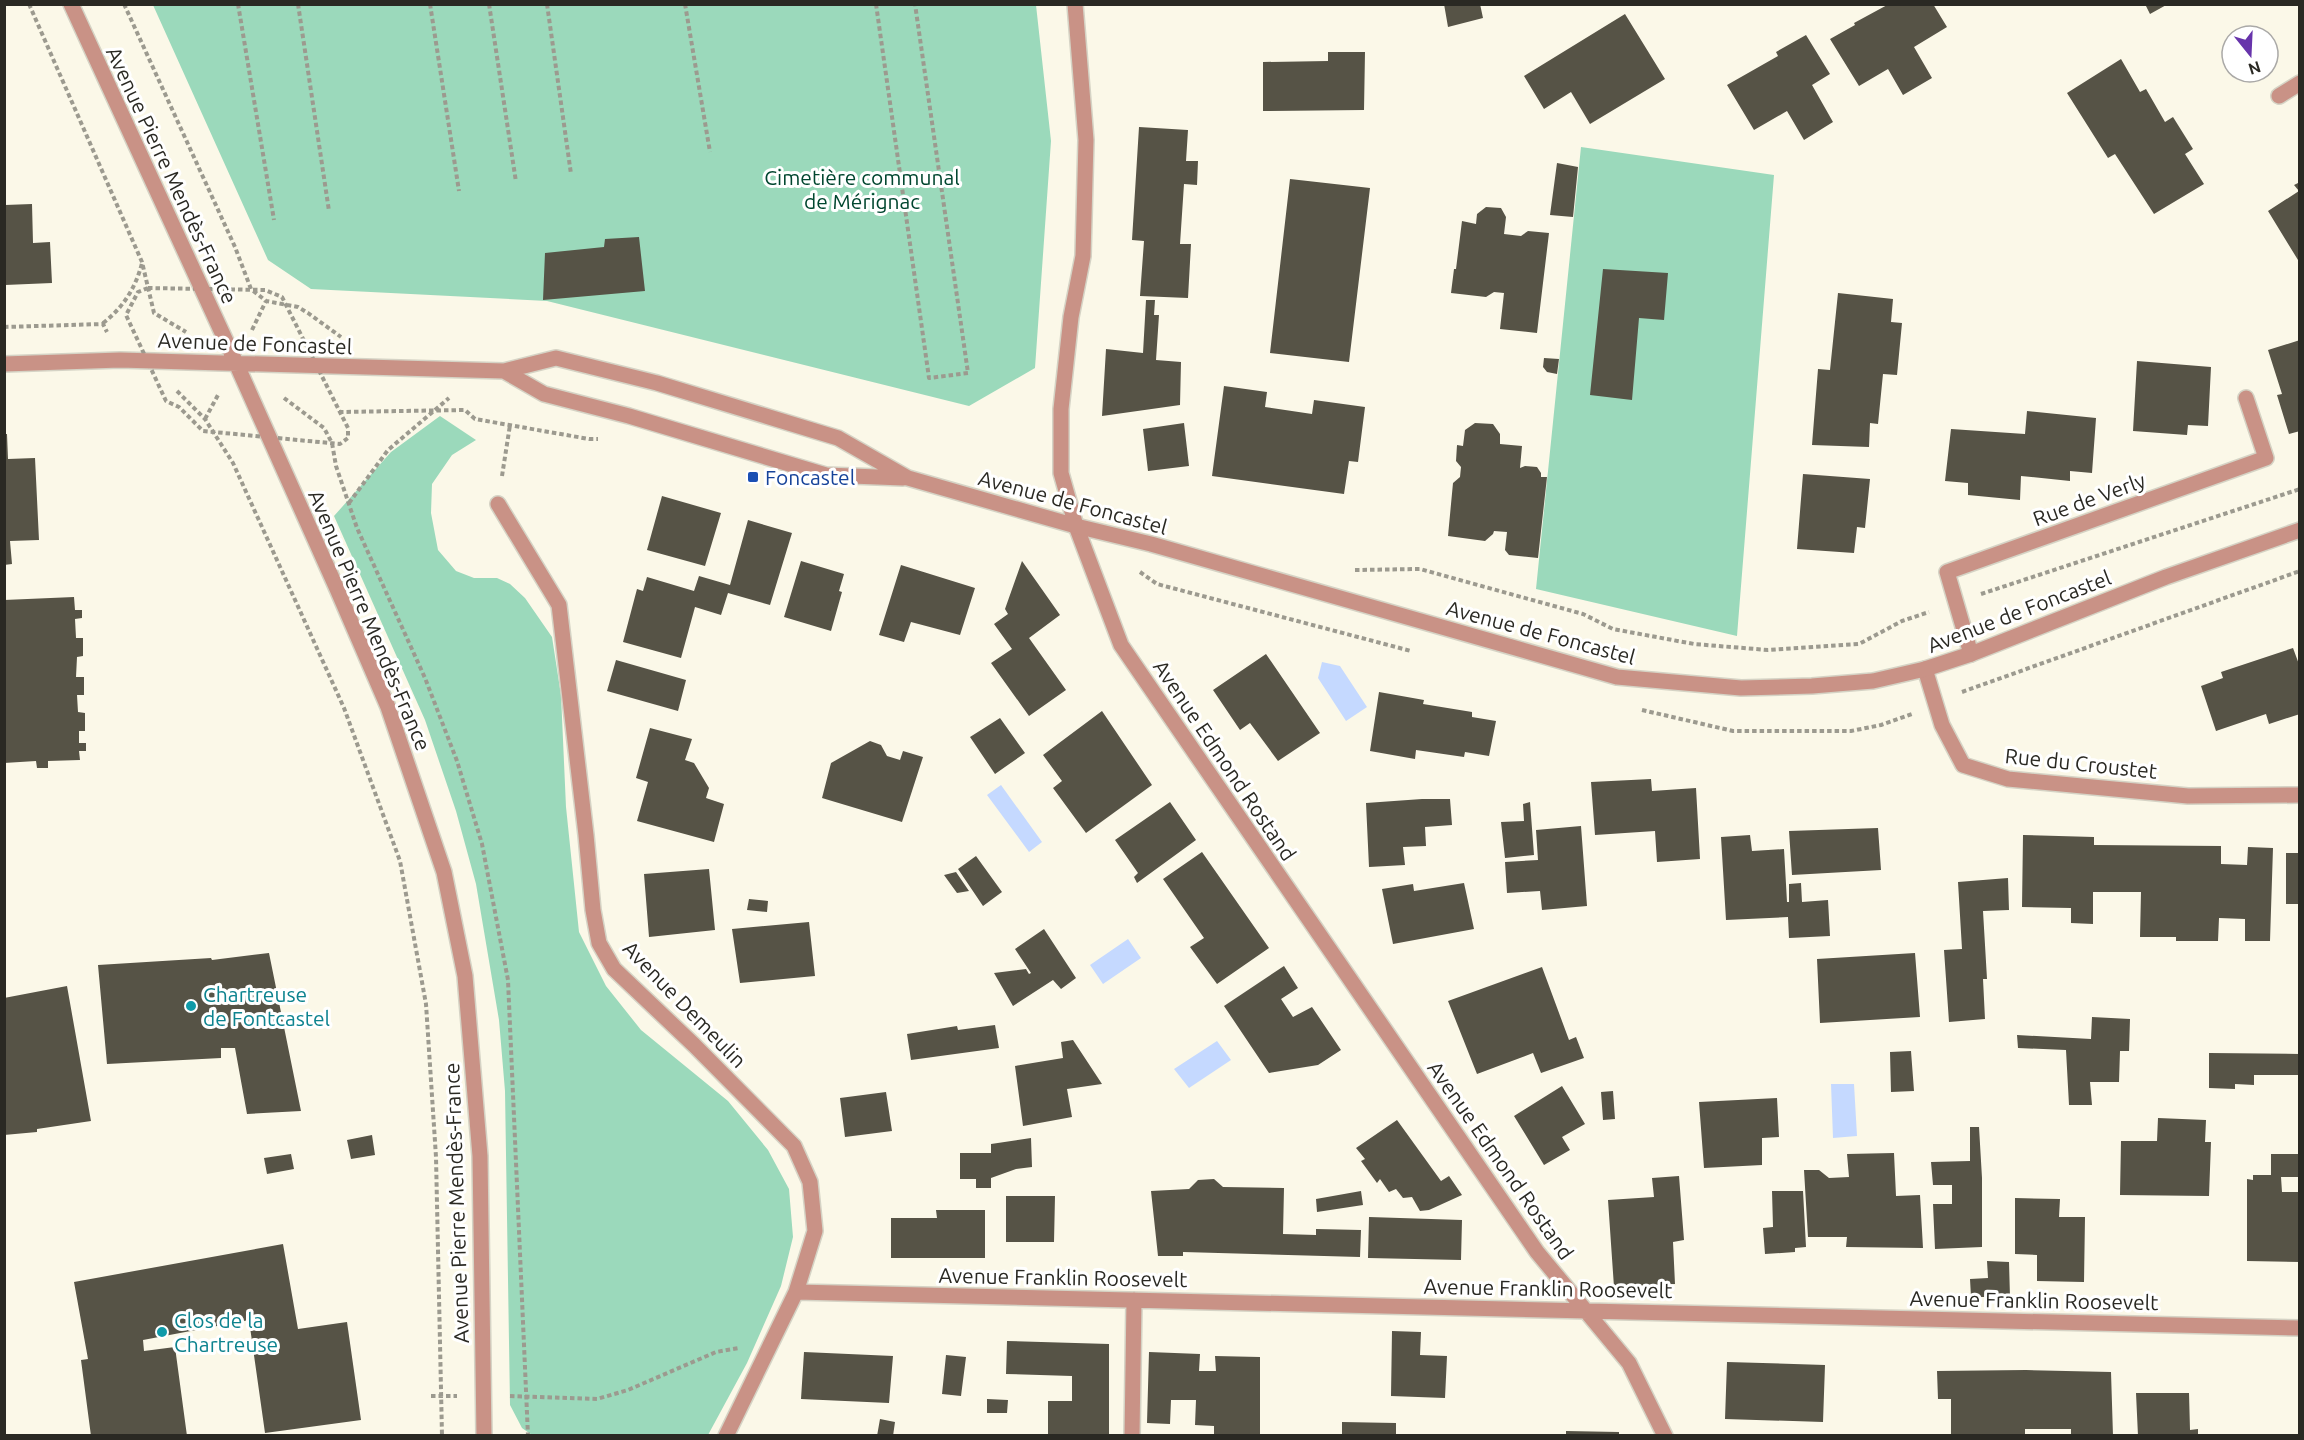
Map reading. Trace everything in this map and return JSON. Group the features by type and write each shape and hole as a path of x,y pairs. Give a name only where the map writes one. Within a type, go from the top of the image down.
{"street":[{"name":"Avenue Pierre Mendès-France","path":"71,4 236,363 388,706 444,872 465,976 479,1144 484,1436"},
{"name":"Avenue Edmond Rostand","path":"1075,4 1086,140 1083,256 1071,317 1061,409 1062,473 1076,526 1121,645 1537,1252 1629,1363 1665,1436"},
{"path":"2279,96 2300,83"},
{"name":"Avenue de Foncastel","path":"4,364 120,360 504,371 556,358 657,383 838,438 908,478 1076,526 1151,544 1617,677 1741,688 1874,681 1925,669 1971,654 2166,577 2300,530"},
{"name":"Avenue de Foncastel","path":"504,371 544,394 629,416 826,475 908,478"},
{"name":"Rue de Verly","path":"1971,654 1947,572 2266,458 2246,398"},
{"name":"Avenue Demeulin","path":"498,504 559,605 593,910 599,943 614,969 694,1045 794,1146 810,1182 815,1232 796,1292 726,1436"},
{"name":"Rue du Croustet","path":"1925,669 1942,725 1963,765 2008,779 2188,796 2300,795"},
{"name":"Avenue Franklin Roosevelt","path":"796,1292 2300,1328"},
{"path":"1132,1436 1134,1300"}],"path":[{"path":"28,4 142,262 154,313 195,338"},
{"path":"124,4 235,247 251,289 266,301 308,312 383,367"},
{"path":"238,4 274,220"},
{"path":"298,4 329,211"},
{"path":"430,4 459,191"},
{"path":"489,4 516,182"},
{"path":"547,4 571,174"},
{"path":"685,4 710,152"},
{"path":"876,4 929,378 968,373 915,4"},
{"path":"4,327 103,324 118,313 138,279 142,262"},
{"path":"103,324 120,360"},
{"path":"349,503 388,450 484,369"},
{"path":"339,412 465,410 475,419"},
{"path":"205,419 233,463 344,708 400,861 426,1004 436,1157 442,1436"},
{"path":"498,504 510,425"},
{"path":"1346,568 1356,570 1420,569 1583,614 1613,629 1694,644 1768,650 1860,644 1902,621 2300,489"},
{"path":"431,1396 484,1395 597,1399 628,1390 716,1352 750,1346 767,1352"}],"green space":[{"name":"Cimetière communal de Mérignac","path":"153,5 1036,5 1051,141 1035,368 969,406 547,301 311,289 268,260"},
{"path":"1581,147 1774,175 1737,636 1536,589"},
{"path":"440,416 476,440 452,455 432,484 431,513 438,550 456,571 474,578 497,578 510,584 525,598 552,637 561,695 566,807 579,932 606,986 641,1030 728,1101 768,1150 789,1189 793,1237 781,1286 747,1363 708,1435 532,1435 522,1428 510,1405 505,1091 499,1020 476,884 456,811 425,720 334,516 391,452"}],"water":[{"path":"1322,662 1340,666 1367,707 1346,721 1318,678"},
{"path":"1001,785 1042,842 1029,852 987,795"},
{"path":"1128,939 1141,958 1103,984 1090,965"},
{"path":"1217,1041 1231,1060 1189,1088 1174,1069"},
{"path":"1831,1084 1854,1084 1857,1136 1833,1138"}],"building":[{"path":"1444,4 1480,4 1483,18 1448,27"},
{"path":"1889,4 1933,4 1947,27 1914,47 1932,78 1903,95 1888,69 1859,86 1830,39"},
{"path":"2145,4 2168,4 2150,14"},
{"path":"1625,14 1665,79 1590,124 1571,92 1544,109 1524,76"},
{"path":"1806,35 1830,74 1812,85 1833,122 1804,140 1787,111 1754,130 1727,85 1778,56 1776,52"},
{"path":"1328,52 1365,52 1364,110 1263,111 1263,62 1328,61"},
{"path":"2121,59 2140,92 2146,89 2165,122 2173,117 2193,149 2185,154 2204,184 2154,214 2115,154 2108,158 2067,93"},
{"path":"1139,127 1188,130 1186,161 1198,161 1197,185 1184,184 1180,244 1191,244 1188,298 1140,296 1144,241 1132,240"},
{"path":"1557,163 1578,167 1573,217 1550,215"},
{"path":"1290,179 1370,188 1349,362 1270,353"},
{"path":"2300,182 2300,259 2298,260 2268,211 2299,191 2294,185"},
{"path":"32,204 33,243 50,242 52,283 5,285 5,205"},
{"path":"1486,207 1501,208 1506,217 1504,234 1521,236 1528,231 1549,233 1537,333 1500,329 1504,293 1494,292 1486,297 1451,293 1462,221 1476,224 1477,214"},
{"path":"639,237 645,291 543,300 545,253 604,247 605,239"},
{"path":"1603,269 1668,273 1664,320 1639,318 1632,400 1590,395"},
{"path":"1838,293 1893,299 1891,322 1902,323 1897,375 1883,374 1878,424 1870,423 1869,447 1812,445 1818,369 1830,370"},
{"path":"1146,300 1155,300 1154,315 1159,315 1156,360 1181,362 1180,405 1102,416 1106,349 1143,353"},
{"path":"2300,340 2300,431 2289,434 2277,395 2282,394 2268,350"},
{"path":"1544,358 1559,359 1557,374 1547,372 1543,367"},
{"path":"2137,361 2211,367 2208,426 2188,425 2187,435 2133,431"},
{"path":"1224,386 1267,392 1265,407 1312,414 1314,400 1365,407 1358,462 1349,461 1344,494 1212,476"},
{"path":"2027,411 2096,418 2092,473 2070,471 2070,481 2021,476 2020,500 1968,495 1968,483 1945,481 1951,429 2025,434"},
{"path":"1184,423 1189,466 1148,471 1143,429"},
{"path":"1475,423 1493,424 1500,434 1500,444 1522,446 1520,468 1537,467 1541,477 1547,477 1538,558 1509,555 1505,550 1507,532 1494,531 1485,541 1448,536 1453,483 1460,477 1461,467 1456,461 1457,445 1463,446 1465,430"},
{"path":"4,434 7,434 8,459 35,458 39,540 10,541 12,564 4,565"},
{"path":"1803,474 1870,479 1865,528 1857,527 1854,553 1797,549"},
{"path":"662,496 721,513 705,566 647,550"},
{"path":"748,520 792,533 770,605 728,593 721,615 695,607 681,658 623,642 637,589 643,591 647,577 694,591 699,576 730,585"},
{"path":"801,561 844,574 839,591 842,592 831,631 784,617"},
{"path":"1022,561 1060,615 1029,638 1066,690 1029,716 991,663 1012,649 994,624 1008,614 1005,609"},
{"path":"901,565 975,588 960,635 911,622 904,642 879,635"},
{"path":"74,597 75,610 82,610 82,618 75,619 76,638 83,638 83,656 77,657 76,677 84,677 84,695 77,695 78,712 85,713 85,731 79,731 79,743 86,743 86,751 79,751 80,760 48,761 48,768 37,768 36,761 4,763 4,600"},
{"path":"2293,648 2300,667 2300,714 2269,724 2266,714 2216,731 2201,686 2223,678 2221,672"},
{"path":"1266,654 1320,733 1278,761 1250,723 1240,730 1213,690"},
{"path":"616,660 686,680 678,711 607,691"},
{"path":"1379,692 1424,700 1423,704 1472,712 1472,717 1496,721 1489,756 1465,752 1464,757 1416,750 1415,759 1370,751"},
{"path":"1102,711 1152,785 1086,833 1053,788 1062,781 1043,755"},
{"path":"1000,718 1025,753 995,774 970,737"},
{"path":"650,728 692,739 685,760 694,763 709,788 706,798 724,804 714,842 637,821 648,782 636,778"},
{"path":"870,741 881,745 887,756 900,760 903,751 923,757 902,822 822,798 831,763"},
{"path":"1651,779 1652,791 1696,788 1700,859 1657,862 1655,831 1595,835 1591,782"},
{"path":"1450,799 1452,825 1425,827 1426,846 1403,847 1405,865 1369,867 1366,803"},
{"path":"1170,802 1196,840 1137,883 1134,877 1138,873 1115,840"},
{"path":"1530,802 1534,855 1505,858 1501,822 1524,821 1523,804"},
{"path":"1581,826 1587,906 1542,910 1540,891 1507,893 1505,862 1538,860 1536,830"},
{"path":"1878,828 1881,870 1792,875 1789,831"},
{"path":"1750,835 1752,851 1784,849 1787,902 1789,902 1789,884 1801,883 1802,902 1828,900 1830,936 1789,938 1788,917 1726,920 1721,837"},
{"path":"2023,835 2094,837 2094,845 2221,846 2221,864 2247,865 2248,847 2273,848 2270,941 2245,941 2245,919 2219,918 2218,941 2176,941 2176,937 2140,937 2141,892 2093,892 2093,924 2071,923 2071,908 2022,907"},
{"path":"1202,852 1269,948 1217,984 1190,947 1204,938 1163,879"},
{"path":"2286,853 2300,853 2300,904 2286,904"},
{"path":"976,856 1002,892 983,906 958,869"},
{"path":"709,869 715,930 649,937 644,874"},
{"path":"956,872 969,891 957,893 944,875"},
{"path":"2008,878 2009,910 1983,911 1987,979 1983,979 1985,1019 1949,1022 1944,950 1962,949 1958,882"},
{"path":"1464,883 1474,929 1393,944 1382,889 1413,884 1414,891"},
{"path":"749,899 768,901 767,912 747,910"},
{"path":"809,922 815,976 740,983 732,929"},
{"path":"1044,929 1076,978 1061,989 1053,980 1013,1006 994,973 1026,969 1029,974 1031,973 1015,949"},
{"name":"Chartreuse de Fontcastel","path":"269,953 301,1111 247,1114 235,1048 221,1048 221,1058 107,1064 98,965 211,958 212,960"},
{"path":"1915,953 1920,1017 1820,1023 1817,959"},
{"path":"1284,966 1298,988 1281,999 1293,1017 1312,1007 1341,1050 1318,1065 1269,1073 1224,1006"},
{"path":"1542,967 1569,1040 1576,1037 1584,1058 1541,1073 1533,1053 1477,1074 1448,1001"},
{"path":"67,986 91,1121 37,1129 37,1132 4,1135 4,998"},
{"path":"2092,1017 2130,1019 2129,1051 2120,1051 2119,1082 2090,1082 2092,1105 2069,1105 2066,1050 2018,1048 2017,1035 2091,1039"},
{"path":"995,1025 999,1048 911,1060 907,1034 957,1026 958,1030"},
{"path":"1073,1040 1102,1084 1067,1089 1072,1117 1023,1126 1015,1066 1063,1058 1061,1042"},
{"path":"1911,1051 1914,1091 1891,1092 1890,1052"},
{"path":"2209,1053 2300,1054 2300,1075 2254,1075 2254,1085 2235,1084 2235,1089 2209,1088"},
{"path":"1562,1086 1585,1124 1562,1137 1570,1150 1544,1165 1514,1116"},
{"path":"1613,1091 1615,1119 1603,1120 1601,1092"},
{"path":"886,1092 892,1131 845,1137 840,1098"},
{"path":"1777,1098 1779,1137 1762,1138 1762,1165 1704,1168 1699,1102"},
{"path":"2158,1118 2206,1120 2205,1142 2211,1142 2209,1196 2120,1195 2121,1141 2157,1141"},
{"path":"1397,1120 1441,1181 1449,1176 1462,1195 1429,1210 1420,1211 1412,1197 1403,1198 1396,1189 1389,1192 1380,1179 1377,1183 1361,1161 1365,1159 1356,1148"},
{"path":"1970,1127 1979,1127 1982,1247 1935,1249 1933,1204 1952,1204 1952,1185 1933,1185 1931,1162 1970,1161"},
{"path":"372,1135 375,1155 351,1159 347,1140"},
{"path":"1031,1138 1032,1167 1016,1169 991,1178 991,1188 976,1188 976,1179 960,1179 960,1153 991,1153 991,1144"},
{"path":"1894,1153 1896,1196 1920,1195 1923,1248 1846,1247 1847,1237 1808,1237 1804,1170 1819,1170 1829,1178 1849,1177 1847,1154"},
{"path":"291,1154 294,1169 267,1174 264,1158"},
{"path":"2271,1154 2300,1154 2300,1177 2281,1177 2282,1192 2300,1192 2300,1262 2247,1261 2247,1179 2253,1180 2253,1175 2271,1175"},
{"path":"1679,1176 1684,1240 1673,1242 1675,1284 1614,1287 1608,1200 1654,1197 1652,1178"},
{"path":"1214,1179 1223,1187 1284,1188 1283,1234 1316,1235 1316,1229 1361,1230 1360,1257 1183,1252 1183,1256 1158,1256 1151,1191 1189,1189 1198,1180"},
{"path":"1361,1191 1363,1205 1317,1212 1316,1199"},
{"path":"1772,1191 1803,1191 1806,1247 1795,1248 1795,1252 1765,1254 1763,1228 1773,1227"},
{"path":"1006,1196 1055,1196 1054,1242 1006,1242"},
{"path":"2015,1198 2060,1199 2059,1217 2085,1217 2084,1282 2037,1281 2037,1255 2015,1254"},
{"path":"936,1210 985,1210 985,1258 891,1258 891,1218 937,1218"},
{"path":"1369,1217 1462,1220 1461,1260 1368,1258"},
{"path":"283,1244 298,1329 347,1322 361,1420 265,1433 249,1320 143,1340 144,1351 175,1347 187,1436 91,1436 81,1360 88,1359 74,1282"},
{"path":"1987,1261 2009,1262 2010,1297 1971,1297 1970,1279 1988,1278"},
{"path":"1392,1331 1421,1332 1420,1355 1447,1356 1445,1398 1391,1396"},
{"path":"1007,1341 1109,1344 1109,1436 1048,1436 1048,1401 1072,1401 1072,1376 1006,1374"},
{"path":"804,1352 893,1356 889,1403 801,1399"},
{"path":"1149,1352 1200,1354 1199,1371 1216,1371 1215,1356 1260,1357 1260,1436 1214,1436 1214,1426 1195,1425 1196,1400 1171,1400 1170,1424 1147,1423"},
{"path":"946,1355 966,1357 961,1396 942,1394"},
{"path":"1727,1362 1825,1365 1823,1422 1725,1419"},
{"path":"1937,1371 2111,1372 2113,1436 2071,1436 2071,1429 2025,1429 2025,1436 1951,1436 1951,1399 1938,1399"},
{"path":"2136,1393 2189,1393 2190,1430 2198,1429 2198,1436 2138,1436"},
{"path":"987,1399 1008,1400 1007,1413 987,1413"},
{"path":"880,1419 895,1422 893,1436 877,1436"},
{"path":"1342,1422 1396,1423 1396,1436 1342,1436"},
{"path":"1566,1431 1619,1432 1619,1436 1566,1436"}],"place":[{"name":"Foncastel","path":"753,477"},
{"name":"Chartreuse de Fontcastel","path":"191,1006"},
{"name":"Clos de la Chartreuse","path":"162,1332"}]}
